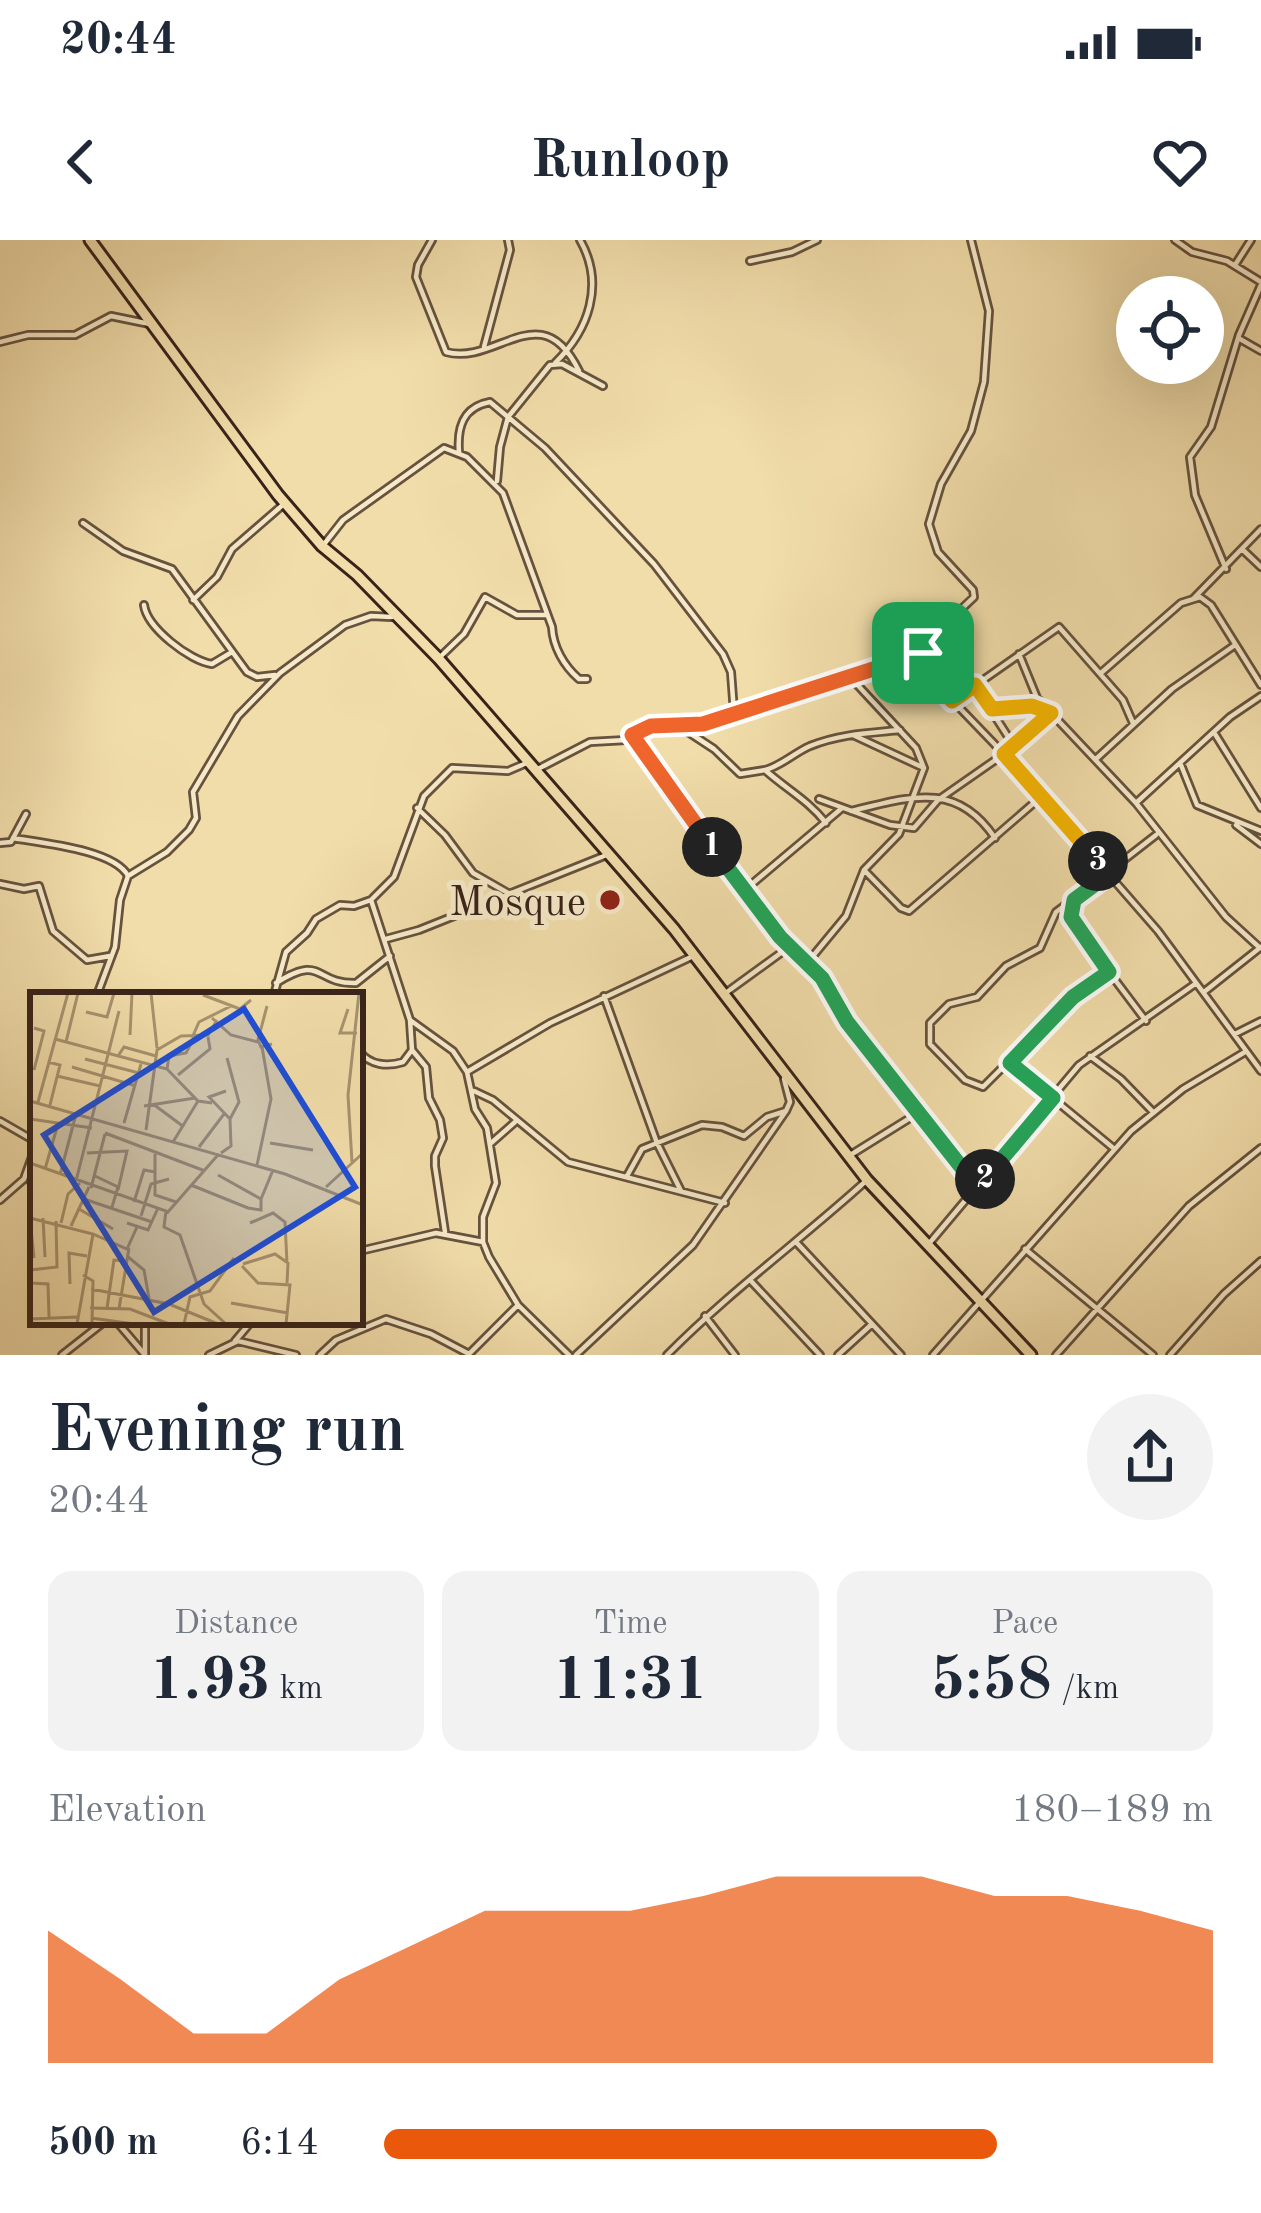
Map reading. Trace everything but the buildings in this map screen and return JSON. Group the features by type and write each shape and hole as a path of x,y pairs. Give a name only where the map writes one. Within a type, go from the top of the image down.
{"highway":[{"path":"90,240 285,503 322,546 439,659 727,992 867,1180 1030,1355"}],"street":[{"path":"432,240 416,277 446,352 460,354 532,334 569,350 579,370"},
{"path":"484,347 510,250 508,240"},
{"path":"497,483 508,417 546,369 583,333 591,306 588,256 580,240"},
{"path":"750,261 792,252 817,240"},
{"path":"274,992 286,952 316,919 340,905 371,900 394,877 417,808 452,768 508,772 590,742 626,740 651,726 682,728 923,653 934,635 974,597 933,544 929,524 940,484 971,431 984,382 989,311 970,240"},
{"path":"1175,240 1192,252 1235,265 1261,284 1211,427 1192,452 1190,464 1195,495 1226,569"},
{"path":"1235,265 1251,240"},
{"path":"0,342 28,335 75,335 112,316 150,324"},
{"path":"1238,339 1261,351"},
{"path":"555,363 579,370 604,386"},
{"path":"322,546 343,520 444,448 466,414 490,402 576,478 654,564 723,654 732,678 734,712"},
{"path":"458,429 459,452"},
{"path":"444,448 459,452 497,483 558,652 575,676 587,679"},
{"path":"193,601 221,572 232,549 285,503"},
{"path":"83,523 122,551 170,567 251,676 280,673"},
{"path":"1101,673 1181,603 1194,598 1261,529"},
{"path":"1244,550 1261,567"},
{"path":"439,659 464,634 485,597 517,615 547,615"},
{"path":"1194,598 1206,600 1261,685"},
{"path":"144,605 147,618 197,660 212,664 232,652"},
{"path":"99,992 112,956 128,876 166,852 196,820 194,792 238,716 326,635 371,616 398,617"},
{"path":"952,701 1059,627 1129,709 1133,723"},
{"path":"1096,759 1172,689 1237,644"},
{"path":"923,653 926,670 1109,874 1197,982 1261,1071"},
{"path":"1019,654 1028,684 1048,711 1136,803 1220,910 1260,948 1204,992"},
{"path":"806,963 846,916 864,870 902,828 924,768 916,748 851,678"},
{"path":"975,685 1014,747"},
{"path":"1136,803 1261,696"},
{"path":"992,709 1048,711"},
{"path":"819,799 902,828 917,825 935,799 1014,747 1048,711"},
{"path":"682,728 715,749 740,774 765,770 809,747 853,735 900,730"},
{"path":"1215,734 1261,808"},
{"path":"632,735 745,890 788,946 822,978 847,1022 977,1187"},
{"path":"853,735 924,768"},
{"path":"1181,765 1198,805 1261,832"},
{"path":"765,770 785,789 805,799 826,823"},
{"path":"921,783 935,799"},
{"path":"864,870 901,908 909,910 1042,796"},
{"path":"851,811 914,798 962,803 996,839"},
{"path":"417,808 473,873 508,893"},
{"path":"745,890 842,808"},
{"path":"0,843 9,843 26,814"},
{"path":"1232,822 1261,844"},
{"path":"1109,972 1073,997 987,1085 974,1085 933,1049 930,1023 949,1004 976,997 1006,966 1040,948 1059,909 1158,833"},
{"path":"13,838 104,856 123,866 128,876"},
{"path":"386,939 609,854"},
{"path":"0,884 24,889 39,886 55,933 87,959 112,956"},
{"path":"1080,894 1070,907 1073,924 1146,1021"},
{"path":"371,900 410,1020 412,1050 426,1067 429,1098 440,1120 443,1138 435,1161 445,1232"},
{"path":"727,992 788,946"},
{"path":"467,1072 604,996 696,955"},
{"path":"276,983 308,967 340,983 356,983 390,956"},
{"path":"928,1246 1090,1056 1197,982"},
{"path":"604,996 657,1143 682,1193"},
{"path":"410,1020 453,1051 467,1072 475,1109 487,1128 496,1188 483,1217 483,1242 518,1305 573,1355 693,1245 725,1203 790,1102 782,1067"},
{"path":"1235,1034 1261,1021"},
{"path":"363,1055 387,1065 403,1062 412,1050"},
{"path":"933,1355 1114,1148 1153,1112 1247,1051"},
{"path":"1090,1056 1153,1112"},
{"path":"1010,1063 1114,1148"},
{"path":"473,1091 497,1103 560,1158 725,1203"},
{"path":"626,1176 635,1155 657,1143 705,1124 744,1136 767,1117 786,1111"},
{"path":"849,1157 918,1113"},
{"path":"0,1121 30,1138"},
{"path":"490,1144 515,1122"},
{"path":"24,1133 30,1130"},
{"path":"1056,1355 1189,1206 1261,1148"},
{"path":"0,1200 19,1186 30,1161"},
{"path":"27,1168 30,1178"},
{"path":"667,1355 705,1316 867,1180"},
{"path":"363,1250 445,1232 483,1242"},
{"path":"796,1242 901,1355"},
{"path":"1025,1249 1153,1355"},
{"path":"1170,1355 1224,1294 1261,1261"},
{"path":"752,1281 820,1355"},
{"path":"320,1355 336,1340 386,1319 431,1334 468,1354 518,1305"},
{"path":"705,1316 734,1355"},
{"path":"838,1355 872,1324"},
{"path":"62,1355 95,1325"},
{"path":"120,1325 145,1355"},
{"path":"209,1355 235,1341 248,1325"},
{"path":"235,1341 296,1355"}],"place":[{"name":"Mosque","path":"610,900"}],"route":[{"path":"923,653 926,670 952,701 975,685 992,709 1032,706 1051,713 1004,754 1109,874 1070,907 1073,924 1109,972 1073,997 1010,1063 1053,1098 977,1187 847,1022 822,978 780,937 690,820 632,735 651,726 703,724 923,653"}]}
